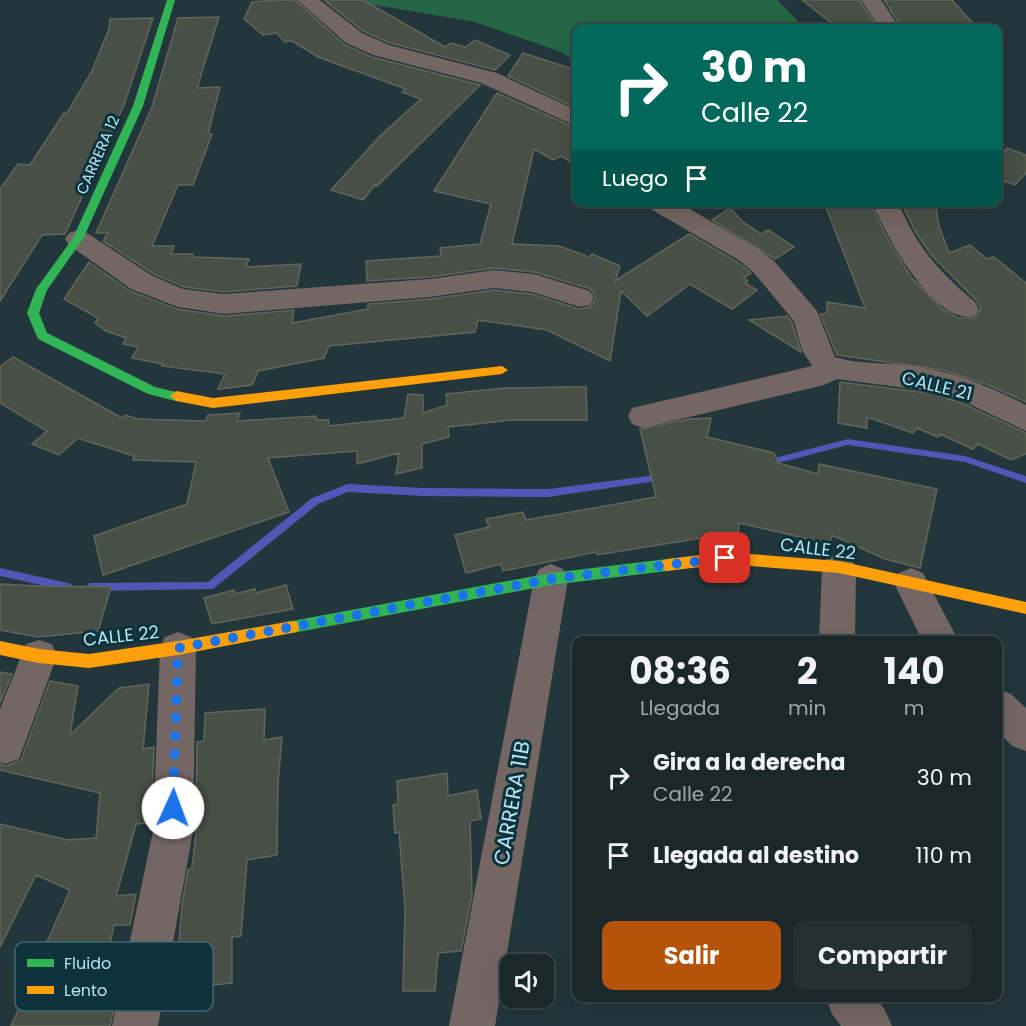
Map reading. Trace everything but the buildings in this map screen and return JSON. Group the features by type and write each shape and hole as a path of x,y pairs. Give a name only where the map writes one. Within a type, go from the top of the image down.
{"street":[{"name":"CARRERA 12","path":"171,0 138,106 78,239 42,289 33,313 42,336 152,391 213,403 502,370"},
{"path":"307,0 354,38 381,50 489,78 572,117"},
{"path":"871,0 887,24"},
{"path":"666,207 748,255 764,267 807,318 820,360 837,368"},
{"path":"887,207 901,241 916,262 930,280 965,309"},
{"path":"78,239 141,282 178,298 224,304 430,288 494,279 534,283 579,298"},
{"path":"642,416 824,374 837,368"},
{"name":"CALLE 21","path":"837,368 922,378 995,402 1026,419"},
{"name":"CALLE 22","path":"0,648 39,656 88,661 178,648 551,579 725,558 839,567 1026,608"},
{"path":"837,636 839,567"},
{"name":"CARRERA 11B","path":"472,1026 551,579"},
{"path":"911,583 938,636"},
{"path":"151,942 173,831 178,648"},
{"path":"5,746 39,656"},
{"path":"1002,710 1026,733"},
{"path":"851,1002 869,1026"},
{"path":"135,1026 138,1011"}],"green space":[{"path":"346,0 777,0 801,24 572,24 572,59 561,52 475,22"}],"waterway":[{"path":"767,463 848,442 965,459 1026,480"},
{"path":"91,587 210,586 315,501 348,488 424,492 548,493 664,477"},
{"path":"0,572 68,587"}],"traffic: fast":[{"path":"171,0 138,106 78,239 42,289 33,313 42,336 152,391 176,396"},
{"path":"292,627 551,579 667,565"}],"traffic: slow":[{"path":"176,396 213,403 502,370"},
{"path":"667,565 725,558 839,567 1026,608"},
{"path":"0,648 39,656 89,661 178,648 292,627"}],"route":[{"path":"173,808 178,648 551,579 725,558"}]}
